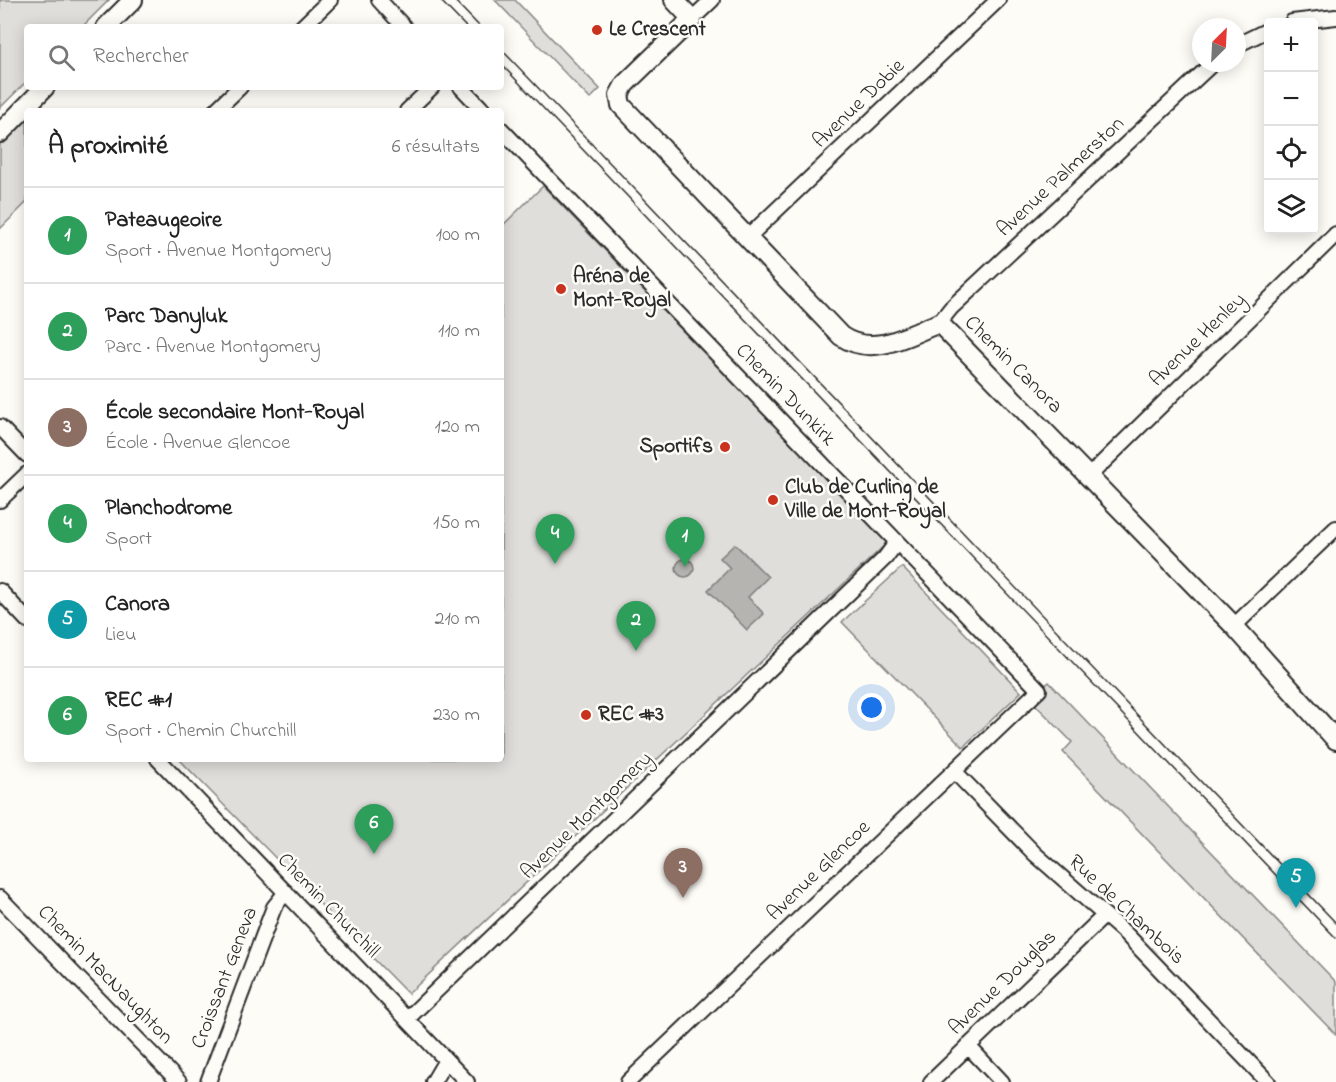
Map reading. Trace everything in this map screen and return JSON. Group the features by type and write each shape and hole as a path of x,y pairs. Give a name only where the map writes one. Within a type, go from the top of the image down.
{"street":[{"path":"109,24 133,0"},
{"path":"305,24 330,0"},
{"path":"379,0 402,24"},
{"path":"674,0 692,19 712,0"},
{"name":"Avenue Dobie","path":"747,238 998,0"},
{"path":"1318,19 1336,17"},
{"name":"Chemin Canora","path":"692,19 625,84 619,94 621,105 850,343 877,347 939,323 1090,475 1234,626 1336,740"},
{"path":"1246,41 1264,32"},
{"name":"Avenue Palmerston","path":"939,323 951,308 1203,72"},
{"path":"29,108 43,90"},
{"path":"218,108 237,90"},
{"path":"410,108 429,90"},
{"path":"465,90 481,108"},
{"path":"0,133 24,114"},
{"name":"Chemin Dunkirk","path":"504,132 1039,690"},
{"name":"Avenue Henley","path":"1090,475 1336,234"},
{"path":"0,427 24,452"},
{"path":"0,500 24,477"},
{"path":"1234,626 1336,528"},
{"name":"Avenue Montgomery","path":"407,1019 885,558 897,542"},
{"path":"0,591 24,617"},
{"name":"Avenue Glencoe","path":"628,1082 1039,690"},
{"name":"Chemin Churchill","path":"161,762 467,1082"},
{"name":"Rue de Chambois","path":"954,771 1035,854 1125,933 1268,1082"},
{"name":"Croissant Geneva","path":"208,1082 274,907 286,892"},
{"name":"Chemin MacNaughton","path":"0,898 179,1082"},
{"name":"Avenue Douglas","path":"931,1082 1104,916"},
{"path":"968,1046 1002,1082"},
{"path":"433,1082 446,1060"}],"shaded area":[{"path":"0,0 109,0 85,24 24,24 24,84 0,108"},
{"path":"495,0 515,0 600,89 590,99"},
{"path":"24,119 24,205 0,229 0,133"},
{"path":"543,186 887,543 408,994 182,762 504,762 504,224"},
{"path":"735,544 768,577 748,597 764,614 747,630 708,590 730,568 720,558"},
{"path":"685,559 691,562 694,568 691,574 685,577 679,574 676,568 679,562"},
{"path":"902,567 1021,692 963,747 842,622"},
{"path":"1049,682 1336,982 1336,1035 1063,752 1072,742 1030,699"}],"tram line":[{"path":"440,0 463,24"},
{"path":"454,0 477,24"},
{"path":"504,52 1336,923"},
{"path":"504,67 1336,938"}],"place":[{"name":"Le Crescent","path":"597,30"},
{"name":"Aréna de Mont-Royal","path":"561,289"},
{"name":"Sportifs","path":"725,447"},
{"name":"Club de Curling de Ville de Mont-Royal","path":"773,500"},
{"name":"Planchodrome","path":"555,564"},
{"name":"Pateaugeoire","path":"685,567"},
{"name":"Parc Danyluk","path":"636,651"},
{"name":"REC #3","path":"586,715"},
{"name":"REC #1","path":"374,854"},
{"name":"École secondaire Mont-Royal","path":"683,898"},
{"name":"Canora","path":"1296,908"}]}
